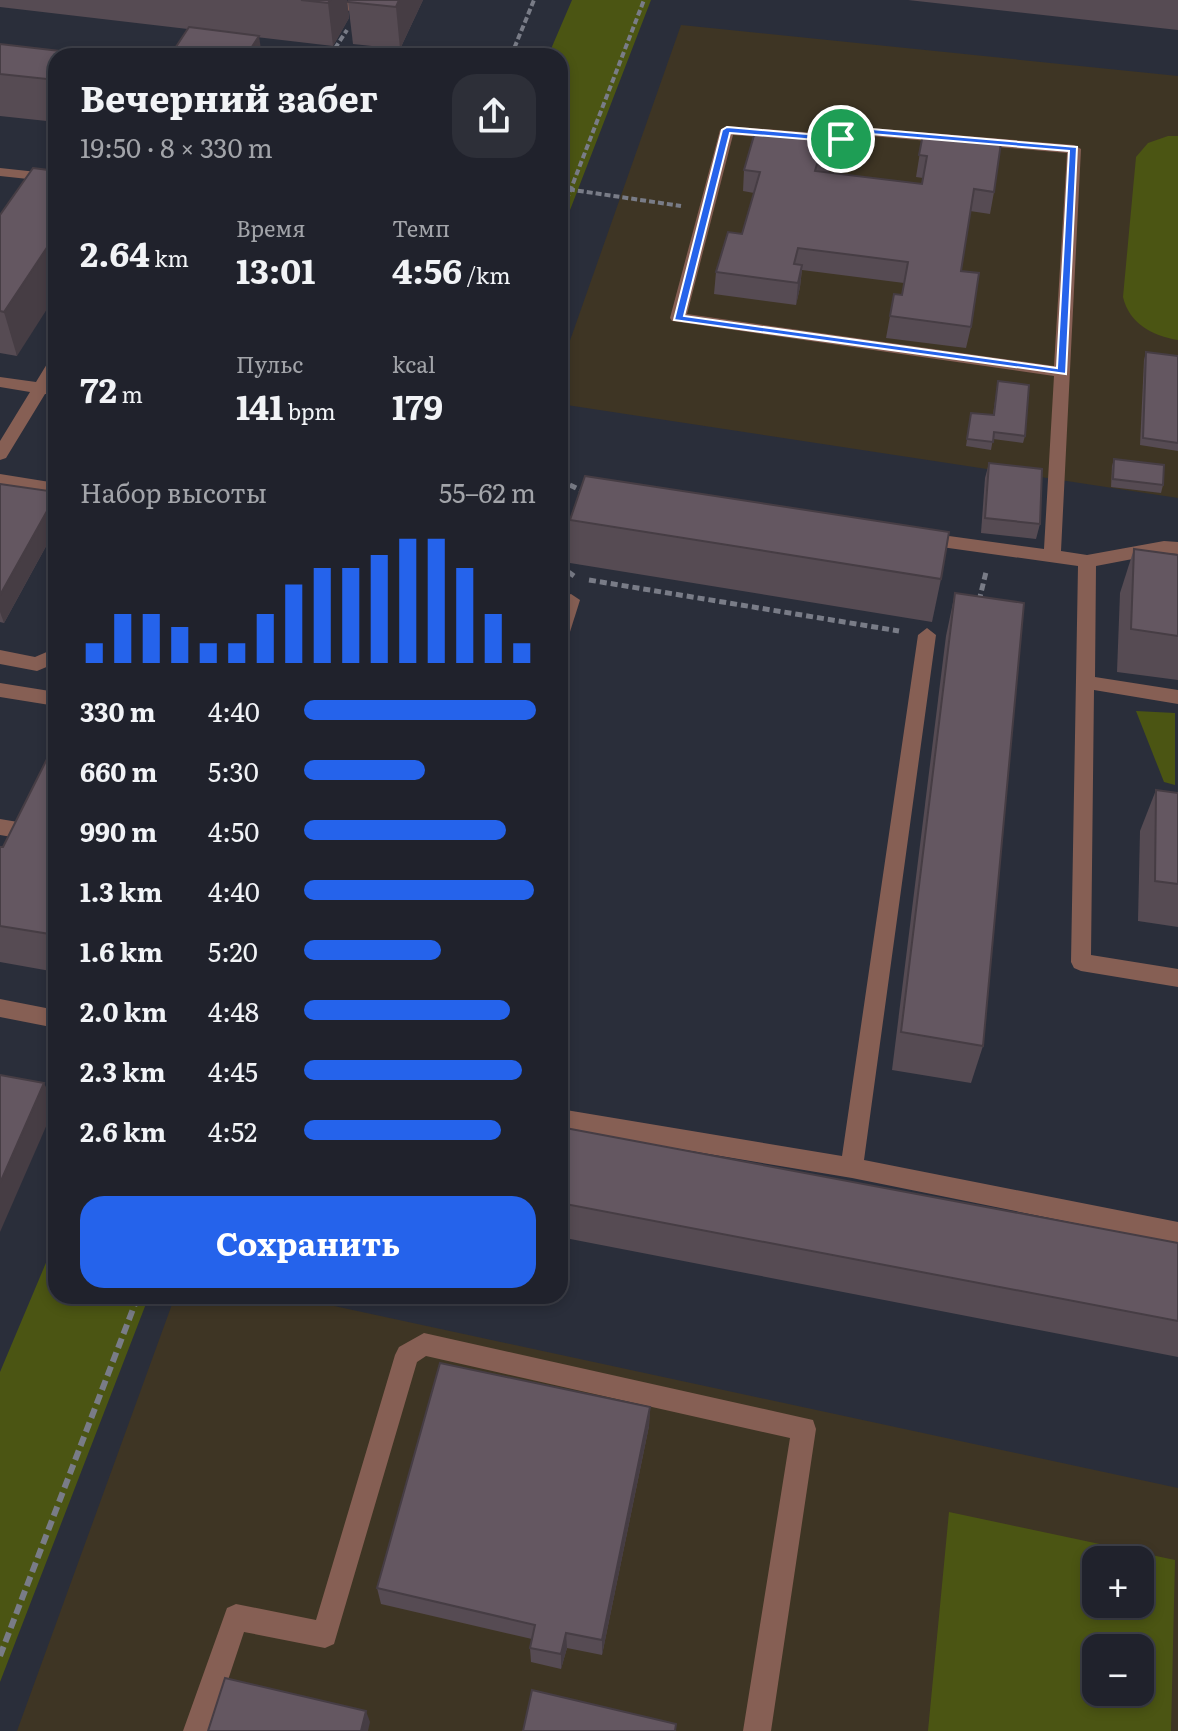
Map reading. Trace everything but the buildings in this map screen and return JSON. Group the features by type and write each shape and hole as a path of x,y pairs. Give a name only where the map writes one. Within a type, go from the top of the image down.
{"lane":[{"path":"293,0 347,7 351,0"},
{"path":"1052,556 1062,372 1074,149 871,132 841,139 727,130 678,318 1062,372"},
{"path":"0,172 48,177"},
{"path":"0,382 48,389"},
{"path":"0,454 48,390"},
{"path":"0,480 48,488"},
{"path":"899,536 1087,561 1164,547 1178,548"},
{"path":"1087,561 1081,962 1178,978"},
{"path":"568,610 571,600"},
{"path":"852,1168 927,635"},
{"path":"0,657 37,664 48,659"},
{"path":"1085,682 1178,697"},
{"path":"0,690 48,698"},
{"path":"0,827 24,831 37,804"},
{"path":"0,1008 48,1017"},
{"path":"568,1120 852,1168 1178,1233"},
{"path":"197,1731 236,1617 325,1635 407,1355 424,1344 804,1429 757,1731"}],"path":[{"path":"514,48 534,0"},
{"path":"568,197 644,0"},
{"path":"176,48 192,40"},
{"path":"253,47 262,48"},
{"path":"568,189 706,210"},
{"path":"568,484 591,495"},
{"path":"977,611 991,548"},
{"path":"576,578 927,635"},
{"path":"0,1656 135,1304"}],"shaded area":[{"path":"681,25 1178,76 1178,498 568,405 568,346"},
{"path":"172,1304 325,1304 1178,1488 1178,1731 17,1731"}],"green space":[{"path":"572,0 651,0 568,215 568,48 551,48"},
{"path":"1178,136 1178,340 1143,327 1130,314 1123,297 1136,157 1148,143"},
{"path":"1136,711 1175,713 1175,785 1164,782"},
{"path":"48,1258 48,1304 146,1304 0,1682 0,1372"},
{"path":"949,1512 1109,1546 1082,1546 1082,1618 1154,1618 1154,1556 1175,1560 1171,1731 928,1731"}],"route":[{"path":"727,130 841,139 871,132 1074,149 1062,372 678,318 727,130"}]}
